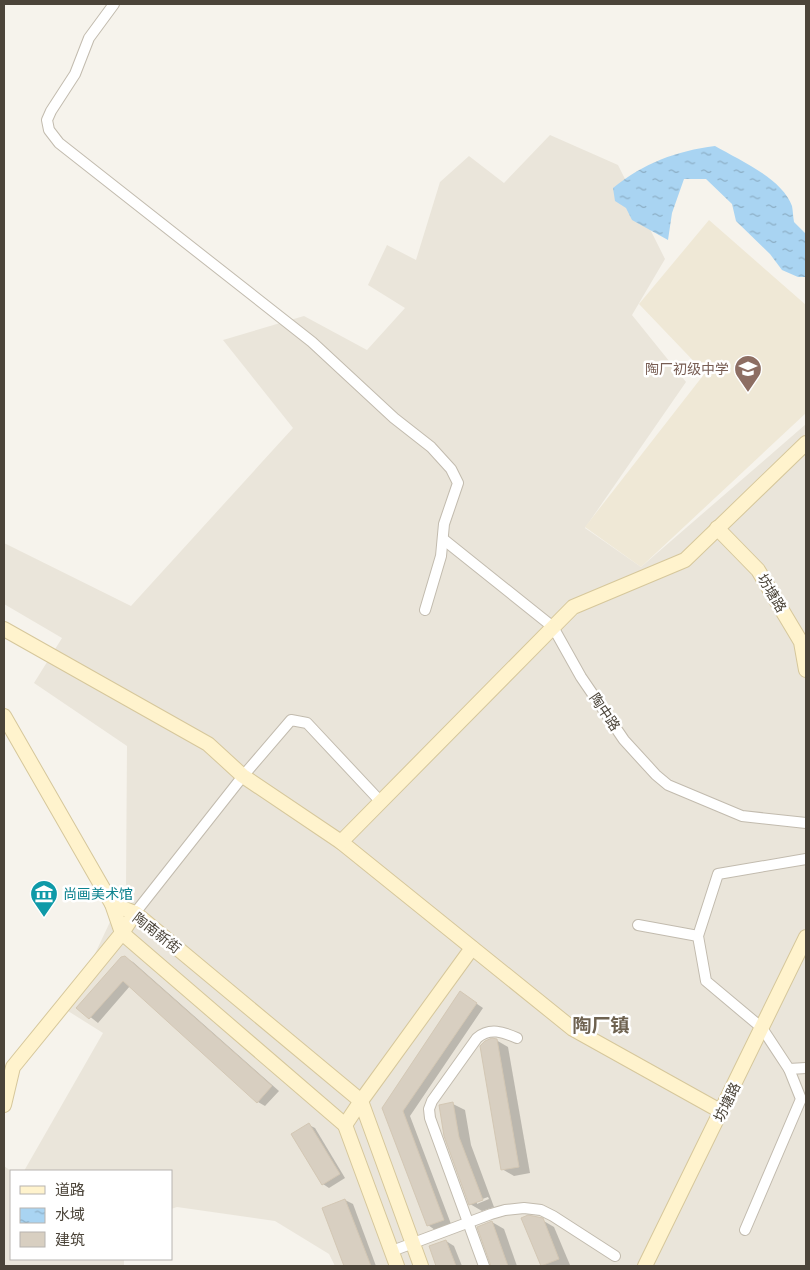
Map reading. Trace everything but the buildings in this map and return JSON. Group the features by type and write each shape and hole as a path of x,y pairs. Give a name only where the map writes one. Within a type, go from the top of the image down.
{"street":[{"path":"114,4 89,38 75,74 51,111 48,120 49,130 59,143 312,342 394,418 431,447 451,469 458,483 444,524 441,556 425,610"},
{"path":"341,842 573,607 685,560 806,443"},
{"name":"坊塘路","path":"717,528 758,570 801,642 806,670"},
{"name":"陶中路","path":"443,540 554,627 581,678 624,740 656,775 668,785 742,816 806,823"},
{"path":"4,629 208,744 243,776 341,842 573,1028 722,1112"},
{"path":"4,716 112,904"},
{"path":"4,1105 13,1067 122,932 243,776 291,720 307,723 381,802"},
{"path":"745,1230 801,1099 789,1069 762,1028 706,982 698,936 718,874 806,859"},
{"name":"陶南新街","path":"112,904 135,914 360,1101"},
{"name":"陶南新街","path":"112,904 122,932 345,1125 397,1266"},
{"path":"638,926 698,936"},
{"name":"坊塘路","path":"645,1266 806,937"},
{"path":"345,1125 360,1101 472,948"},
{"path":"484,1266 430,1118 429,1109 432,1101 477,1038 482,1034 498,1031 517,1038"},
{"path":"789,1069 806,1068"},
{"path":"360,1101 421,1266"},
{"path":"392,1251 468,1222 505,1210 524,1208 541,1210 553,1216 615,1256"}],"shaded area":[{"path":"550,135 618,165 665,259 632,315 686,382 585,528 641,567 806,424 806,1266 335,1266 329,1254 275,1221 177,1207 172,1209 172,1170 25,1170 103,1033 68,1011 126,888 127,746 34,683 62,638 4,604 4,543 131,606 293,428 223,340 304,316 367,350 405,308 368,285 387,245 416,260 440,182 469,156 504,183"},
{"name":"陶厂初级中学","path":"709,220 806,305 806,413 641,567 585,527 705,373 639,304"},
{"path":"4,1166 10,1170 10,1260 124,1260 124,1266 4,1266"}],"water":[{"path":"715,146 770,178 787,196 792,206 794,222 806,234 806,277 798,277 782,270 770,254 736,221 732,204 706,179 684,179 672,213 668,240 632,220 626,208 615,201 613,188 649,165 687,151"}],"place":[{"name":"陶厂初级中学","path":"748,393"},
{"name":"尚画美术馆","path":"44,918"}],"district":[{"name":"陶厂镇","path":"601,1025"}]}
